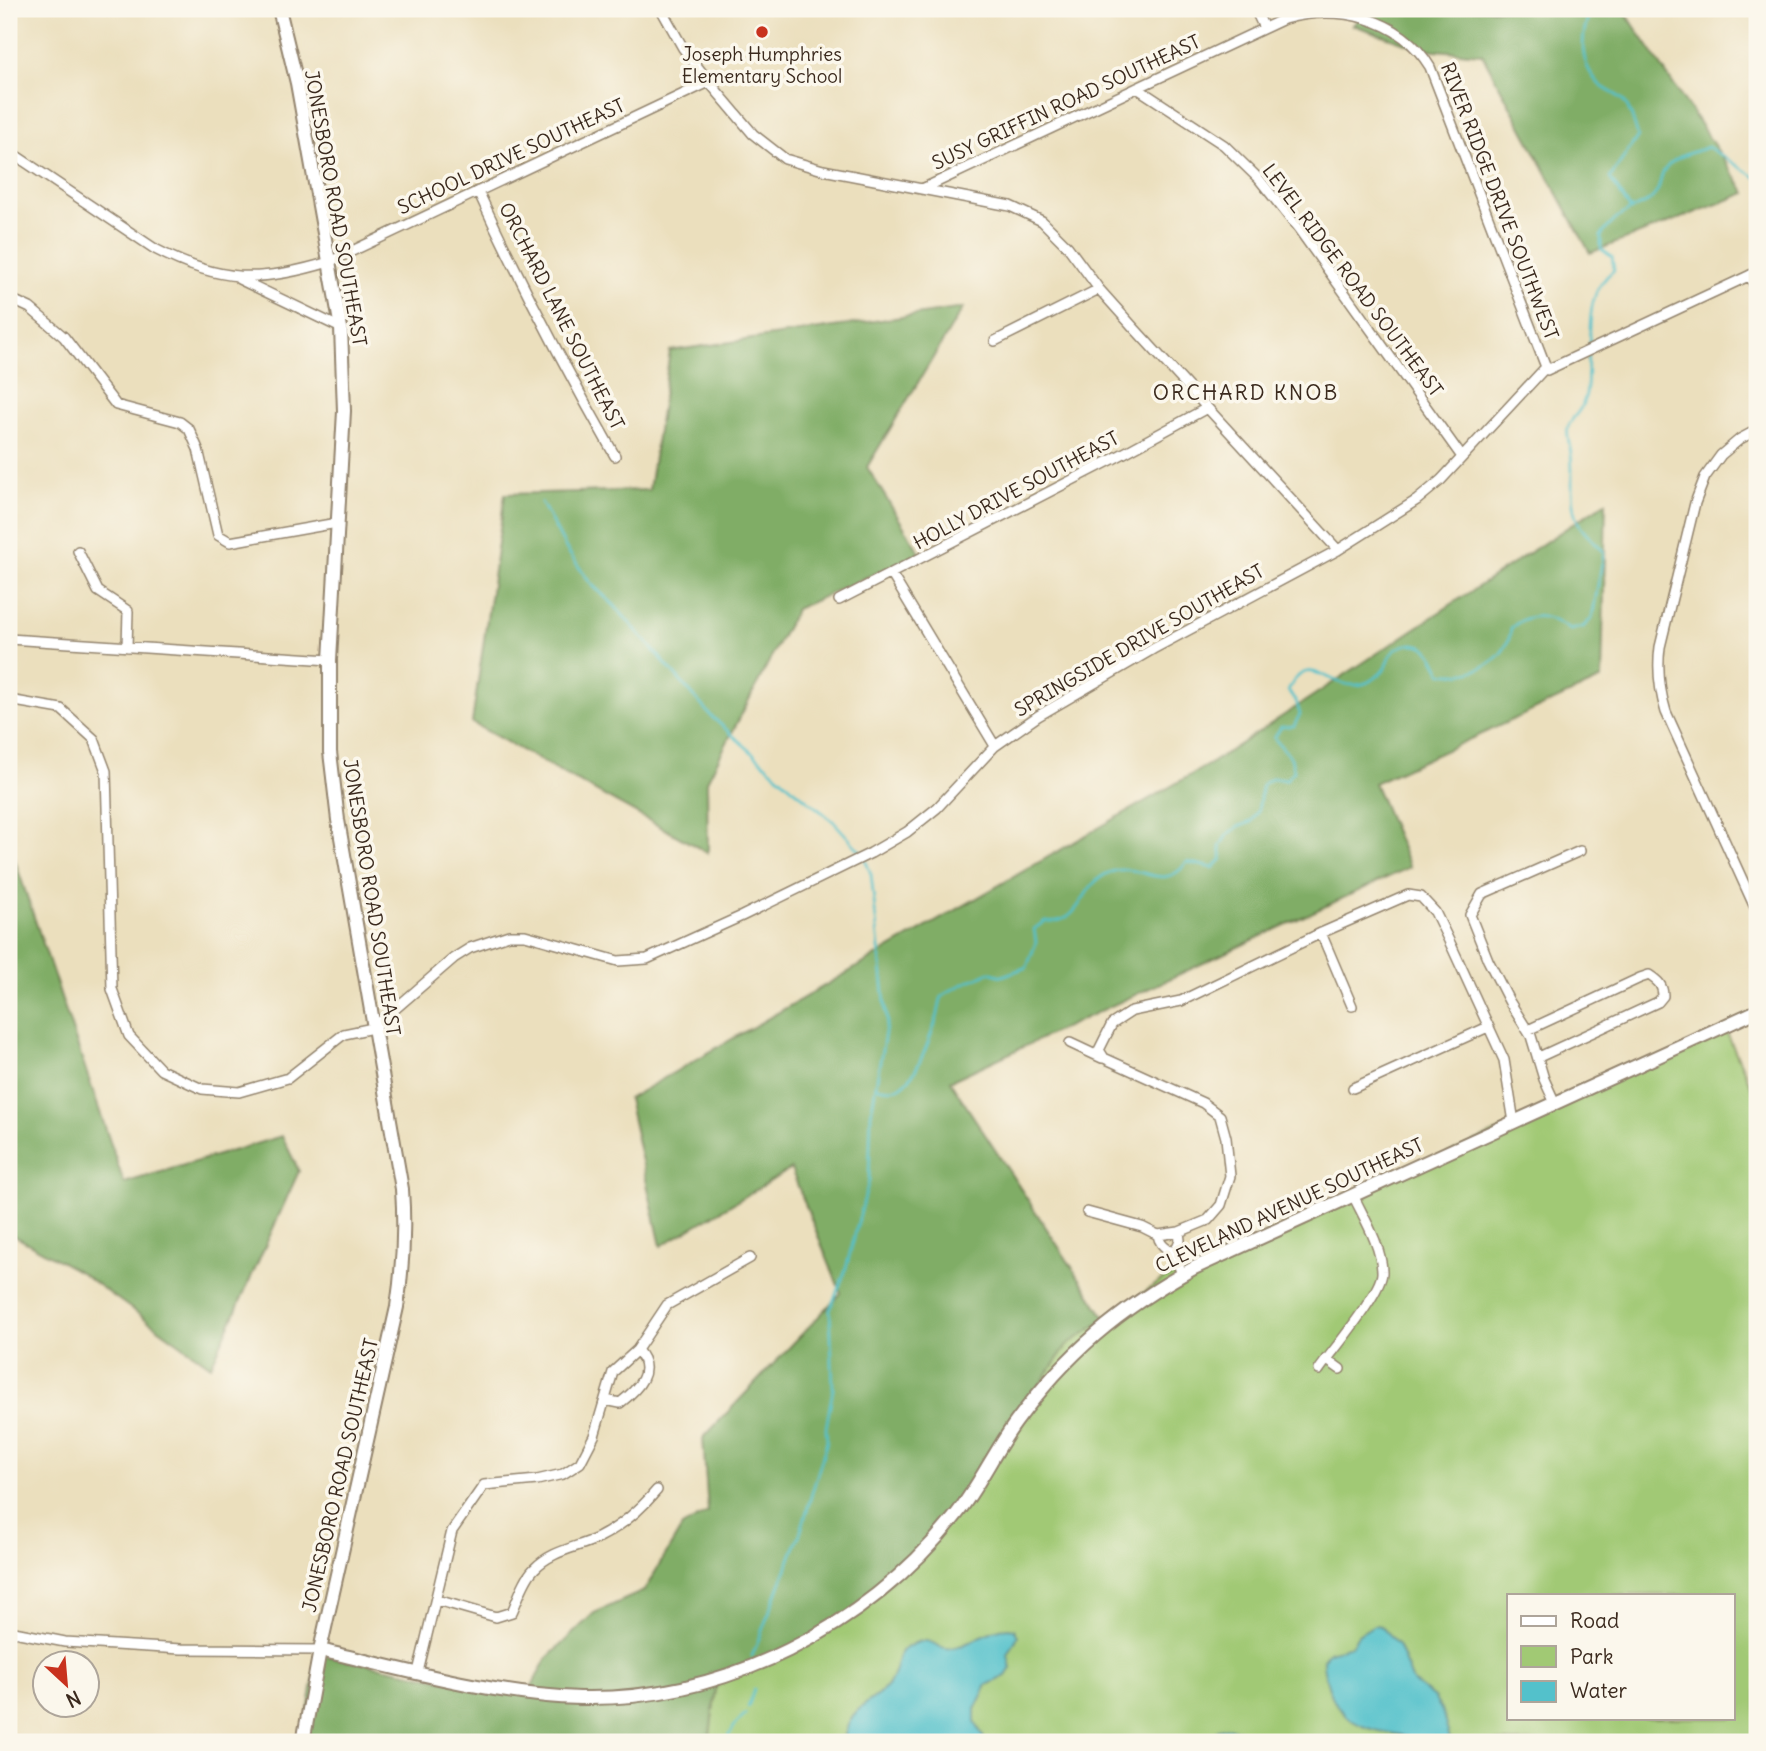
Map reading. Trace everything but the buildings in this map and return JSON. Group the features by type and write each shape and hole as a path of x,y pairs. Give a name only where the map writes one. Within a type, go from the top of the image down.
{"main road":[{"name":"JONESBORO ROAD SOUTHEAST","path":"279,9 297,83 341,328 344,411 330,660 330,751 337,814 402,1189 405,1226 404,1263 397,1307 320,1650 303,1742"},
{"name":"CLEVELAND AVENUE SOUTHEAST","path":"320,1650 500,1690 579,1698 628,1696 678,1688 723,1677 771,1659 846,1618 879,1594 937,1538 971,1494 1015,1424 1049,1380 1093,1335 1147,1294 1182,1274 1757,1011"}],"street":[{"path":"661,9 683,48 709,82 753,134 785,159 823,170 1010,206 1042,221 1068,247 1099,289 1338,550"},
{"path":"1255,9 1264,28"},
{"name":"RIVER RIDGE DRIVE SOUTHWEST","path":"1302,14 1327,12 1354,15 1379,23 1402,35 1420,51 1430,67 1546,367"},
{"name":"SUSY GRIFFIN ROAD SOUTHEAST","path":"922,189 1264,28 1302,14"},
{"name":"SCHOOL DRIVE SOUTHEAST","path":"234,276 251,278 284,274 329,262 709,82"},
{"name":"LEVEL RIDGE ROAD SOUTHEAST","path":"1137,88 1224,145 1259,179 1298,228 1462,457"},
{"path":"9,152 155,249 204,270 234,276 341,328"},
{"name":"ORCHARD LANE SOUTHEAST","path":"478,191 564,368 615,456"},
{"path":"1753,274 1757,291"},
{"name":"SPRINGSIDE DRIVE SOUTHEAST","path":"373,1028 454,958 470,948 509,935 525,935 618,961 635,961 668,950 871,853 907,832 937,808 995,746 1038,716 1092,683 1338,550 1417,500 1441,480 1546,367 1547,370 1753,274"},
{"path":"995,341 1099,289"},
{"path":"15,301 30,307 64,337 116,405 180,422 189,429 198,449 218,536 230,542 337,523"},
{"name":"HOLLY DRIVE SOUTHEAST","path":"839,600 892,575 1207,408"},
{"path":"1757,430 1740,439 1721,455 1705,477 1695,503 1660,647 1658,667 1660,691 1666,712 1757,912"},
{"path":"78,551 98,591 128,611 127,647"},
{"path":"892,575 995,746"},
{"path":"9,639 330,660"},
{"path":"9,700 61,709 94,739 106,771 112,989 129,1036 161,1070 202,1088 239,1092 288,1078 344,1034 373,1028"},
{"path":"1555,1103 1528,1030 1508,1001 1470,915 1482,894 1580,851"},
{"path":"1104,1058 1099,1050 1112,1024 1132,1011 1181,1001 1321,933 1408,895 1421,897 1435,912 1504,1060 1514,1122"},
{"path":"1321,933 1352,1006"},
{"path":"1528,1030 1649,975 1658,980 1663,988 1663,996 1658,1002 1539,1057"},
{"path":"1353,1088 1488,1027"},
{"path":"1070,1043 1203,1103 1220,1116 1230,1160 1228,1189 1221,1205 1208,1220 1179,1232 1158,1235 1142,1227 1087,1212"},
{"path":"1319,1370 1376,1292 1383,1274 1380,1254 1353,1195"},
{"path":"1174,1254 1180,1240 1179,1232"},
{"path":"1158,1235 1159,1242 1174,1254 1182,1274"},
{"path":"418,1672 452,1531 478,1492 484,1485 537,1480 563,1474 580,1463 594,1436 613,1373 637,1350 667,1305 750,1258"},
{"path":"605,1400 620,1403 638,1389 645,1371 643,1357 637,1350"},
{"path":"1326,1360 1340,1369"},
{"path":"437,1600 496,1617 512,1612 534,1569 568,1548 595,1539 620,1526 642,1508 657,1490"},
{"name":"CLEVELAND AVENUE SOUTHEAST","path":"9,1631 65,1642 181,1649 320,1650"}],"green space":[{"path":"1368,9 1623,9 1746,193 1590,253 1482,54 1423,49 1353,25"},
{"path":"963,308 867,467 920,553 796,609 707,781 708,853 472,723 505,494 649,490 670,351"},
{"path":"1606,502 1602,679 1374,783 1410,867 950,1081 1106,1319 1067,1345 939,1531 876,1596 786,1652 718,1673 709,1742 303,1742 318,1654 494,1690 531,1688 546,1659 594,1613 644,1591 682,1527 708,1512 703,1438 841,1293 791,1169 661,1246 628,1099 1213,762"},
{"path":"9,843 124,1183 282,1136 299,1171 211,1366 80,1272 9,1233"},
{"path":"1726,1031 1757,1099 1757,1742 709,1742 718,1673 1024,1406 1067,1345 1164,1279"}],"water":[{"path":"1374,1625 1381,1626 1398,1645 1413,1682 1434,1698 1441,1709 1451,1742 1415,1742 1404,1736 1370,1729 1353,1721 1339,1709 1326,1680 1323,1659 1329,1652 1351,1646 1358,1635"},
{"path":"1014,1629 1018,1636 1008,1655 1011,1668 1006,1676 987,1685 975,1709 975,1722 986,1742 844,1742 851,1718 886,1687 901,1651 923,1641 952,1648 994,1631"},
{"path":"1219,1729 1241,1731 1250,1742 1208,1742"}],"waterway":[{"path":"1591,9 1583,39 1588,68 1600,85 1626,103 1638,136 1610,178 1631,210"},
{"path":"1589,349 1595,296 1605,278 1614,270 1612,257 1601,249 1601,236 1622,215 1654,196 1668,166 1684,155 1708,147 1757,178"},
{"path":"876,1087 898,1088 911,1076 927,1046 941,999 945,994 989,972 1002,976 1027,967 1036,942 1034,929 1045,921 1058,921 1068,917 1100,877 1122,870 1160,877 1169,876 1187,862 1213,868 1222,859 1220,846 1227,835 1251,822 1258,811 1262,785 1273,778 1286,780 1294,771 1291,758 1274,738 1281,727 1294,726 1300,714 1296,701 1288,691 1295,679 1303,673 1319,673 1346,684 1361,684 1381,673 1394,651 1411,644 1428,650 1442,673 1465,673 1477,670 1496,658 1503,650 1511,628 1526,618 1548,618 1570,630 1583,627 1592,618 1604,552 1584,532 1576,516 1572,499 1572,463 1567,433 1569,424 1585,397 1588,355"},
{"path":"541,502 567,550 591,584 614,605 711,716 833,821 862,853"},
{"path":"752,1656 801,1531 827,1441 826,1428 833,1389 830,1309 845,1272 869,1181 871,1114 887,1021 871,874 865,859"},
{"path":"748,1707 754,1690"},
{"path":"726,1742 735,1725 746,1713"}],"place":[{"name":"Joseph Humphries Elementary School","path":"762,32"}],"district":[{"name":"ORCHARD KNOB","path":"1246,393"}]}
